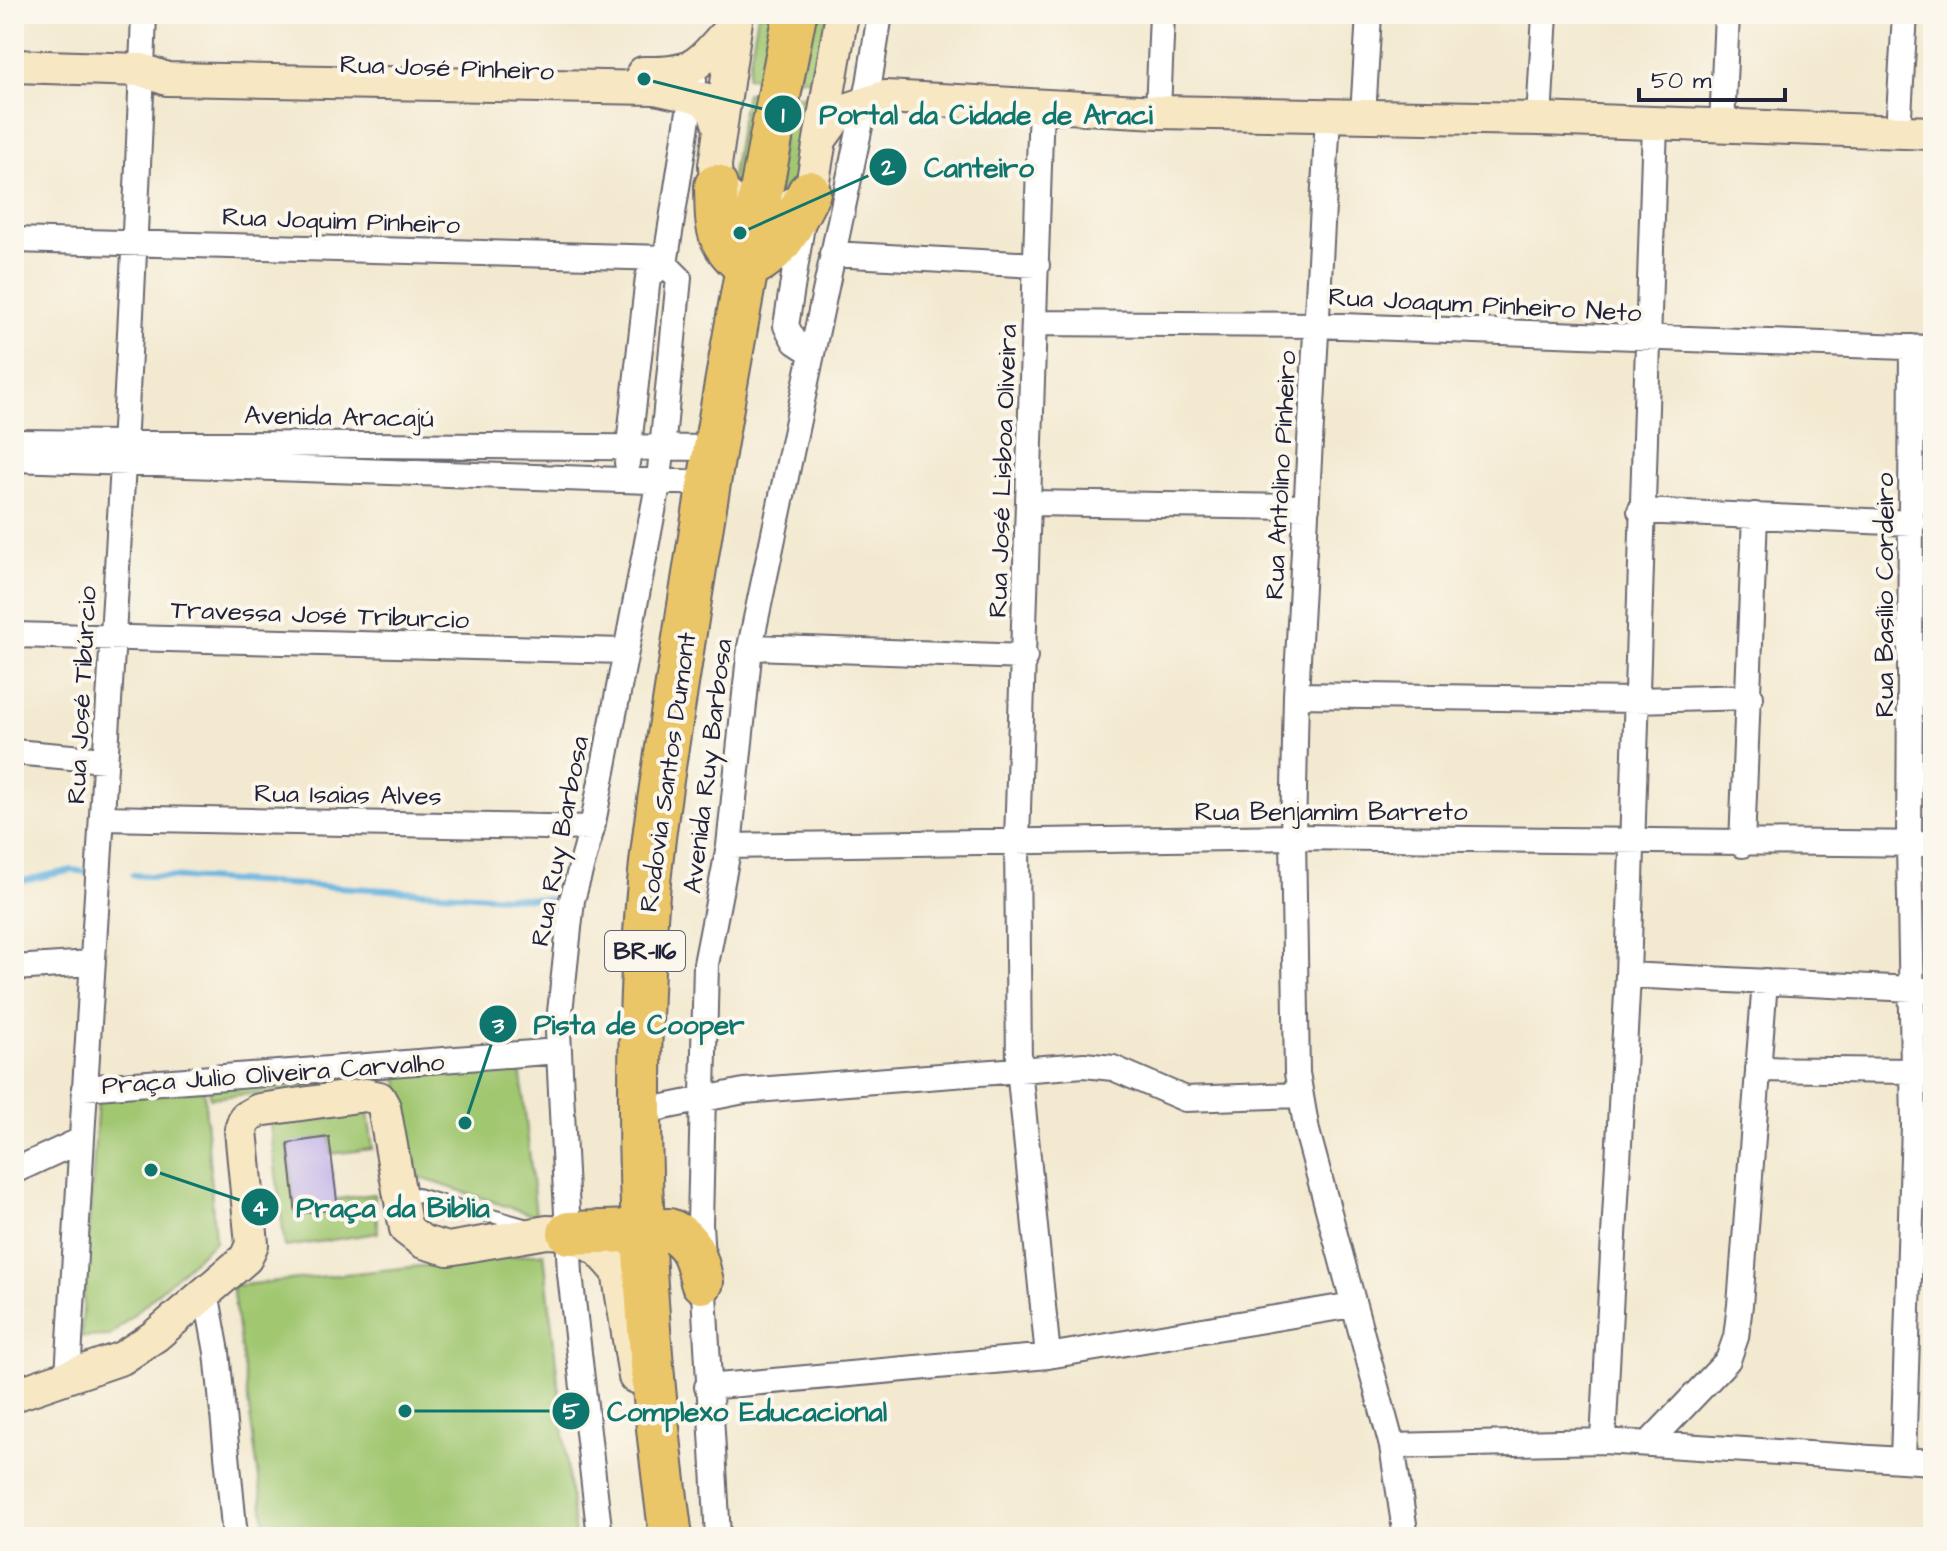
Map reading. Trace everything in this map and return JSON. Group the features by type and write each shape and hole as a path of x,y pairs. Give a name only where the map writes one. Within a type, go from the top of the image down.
{"highway":[{"name":"Rodovia Santos Dumont","path":"671,1537 656,1422 642,1230 639,1130 653,850 710,465 795,14"},
{"path":"716,186 721,240 727,252 747,267 759,263 782,241 809,192"},
{"path":"558,1232 611,1199 639,1130"},
{"path":"558,1232 658,1228 680,1234 697,1257 702,1282"}],"main road":[{"path":"736,20 715,165 716,186 736,203 757,208 788,207 809,192 822,137 841,22"},
{"path":"720,129 715,113 694,80 736,20"},
{"path":"841,22 843,55 873,94"},
{"name":"Rua José Pinheiro","path":"14,66 142,70 172,58 679,72 694,80"},
{"path":"822,137 840,112 873,94 1158,112 1539,119 1933,133"},
{"name":"Praça Julio Oliveira Carvalho","path":"206,1292 240,1265 252,1244 241,1130 245,1118 259,1110 365,1095 379,1098 384,1107 396,1190 406,1229 433,1246 463,1248 558,1232"},
{"path":"558,1232 600,1251 618,1271 633,1375 656,1422"},
{"path":"14,1395 122,1358 155,1336 206,1292"}],"street":[{"name":"Rua José Tibúrcio","path":"68,1377 91,963 103,818 144,14"},
{"name":"Avenida Ruy Barbosa","path":"718,1537 702,1282 706,964 729,846 750,647 832,254 873,94 880,14"},
{"path":"1158,112 1162,14"},
{"path":"1363,116 1369,14"},
{"path":"1539,119 1545,14"},
{"path":"1722,126 1727,14"},
{"path":"1898,132 1905,14"},
{"path":"626,478 648,277 666,261 694,80"},
{"name":"Rua José Lisboa Oliveira","path":"1041,104 1017,840 1019,1068 1048,1356"},
{"name":"Rua Antolino Pinheiro","path":"1328,116 1296,695 1294,1031 1299,1095 1392,1446 1406,1537"},
{"path":"1603,1441 1634,841 1640,511 1655,123"},
{"path":"809,192 786,326 795,342 812,353"},
{"name":"Rua Joquim Pinheiro","path":"14,240 133,241 666,261"},
{"path":"832,254 1037,265"},
{"name":"Rua Ruy Barbosa","path":"600,1537 570,1274 558,1232 558,1051 564,953 572,900 592,828 664,447 679,278 666,261"},
{"name":"Rua Joaqum Pinheiro Neto","path":"1034,323 1315,325 1923,347"},
{"name":"Rua Basílio Cordeiro","path":"1903,1460 1923,1126 1914,1071 1923,989 1913,523 1923,347"},
{"name":"Avenida Aracajú","path":"14,442 121,451 659,480 710,465"},
{"name":"Avenida Aracajú","path":"14,459 121,451 664,447 710,465"},
{"path":"1028,503 1307,507"},
{"path":"1640,511 1913,523"},
{"path":"1742,845 1751,697 1755,515"},
{"name":"Travessa José Triburcio","path":"14,635 625,651"},
{"path":"750,647 1025,657"},
{"path":"1296,695 1635,700 1751,697"},
{"path":"14,752 105,760"},
{"name":"Rua Isaias Alves","path":"103,818 592,828"},
{"name":"Rua Benjamim Barreto","path":"729,846 1293,837 1742,845 1921,844"},
{"path":"14,968 91,963"},
{"path":"1628,975 1923,989"},
{"path":"1649,1443 1715,1377 1733,1352 1740,1305 1765,981"},
{"name":"Praça Julio Oliveira Carvalho","path":"84,1088 558,1051"},
{"path":"639,1130 702,1100 744,1091 1019,1068 1100,1065 1193,1100 1299,1095"},
{"path":"1758,1069 1914,1071"},
{"path":"14,1171 81,1140"},
{"path":"206,1292 217,1352 235,1537"},
{"path":"707,1387 1048,1356 1353,1305"},
{"path":"155,1336 171,1331 194,1333 209,1341 217,1352"},
{"path":"1392,1446 1603,1441 1737,1452 1933,1462"}],"lane":[{"path":"396,1190 558,1232"}],"green space":[{"path":"758,14 785,14 774,79 747,77"},
{"path":"806,14 828,14 819,81 796,78"},
{"path":"746,93 768,94 751,196 731,180"},
{"path":"792,95 817,97 797,184 770,198"},
{"path":"519,1055 536,1216 412,1175 398,1079 210,1098 209,1087"},
{"path":"204,1089 215,1241 110,1336 81,1337 98,1099"},
{"path":"368,1112 373,1149 331,1154 329,1137 288,1144 296,1214 338,1209 337,1199 374,1194 378,1233 285,1247 270,1124"},
{"path":"544,1253 575,1537 267,1537 232,1286"}],"building":[{"path":"329,1137 338,1209 296,1214 288,1143"}],"waterway":[{"path":"14,883 72,870 86,872"},
{"path":"133,875 557,900"}],"place":[{"name":"Portal da Cidade de Araci","path":"644,79"},
{"name":"Canteiro","path":"740,233"},
{"name":"Pista de Cooper","path":"465,1123"},
{"name":"Praça da Biblia","path":"151,1170"},
{"name":"Complexo Educacional","path":"405,1411"}]}
